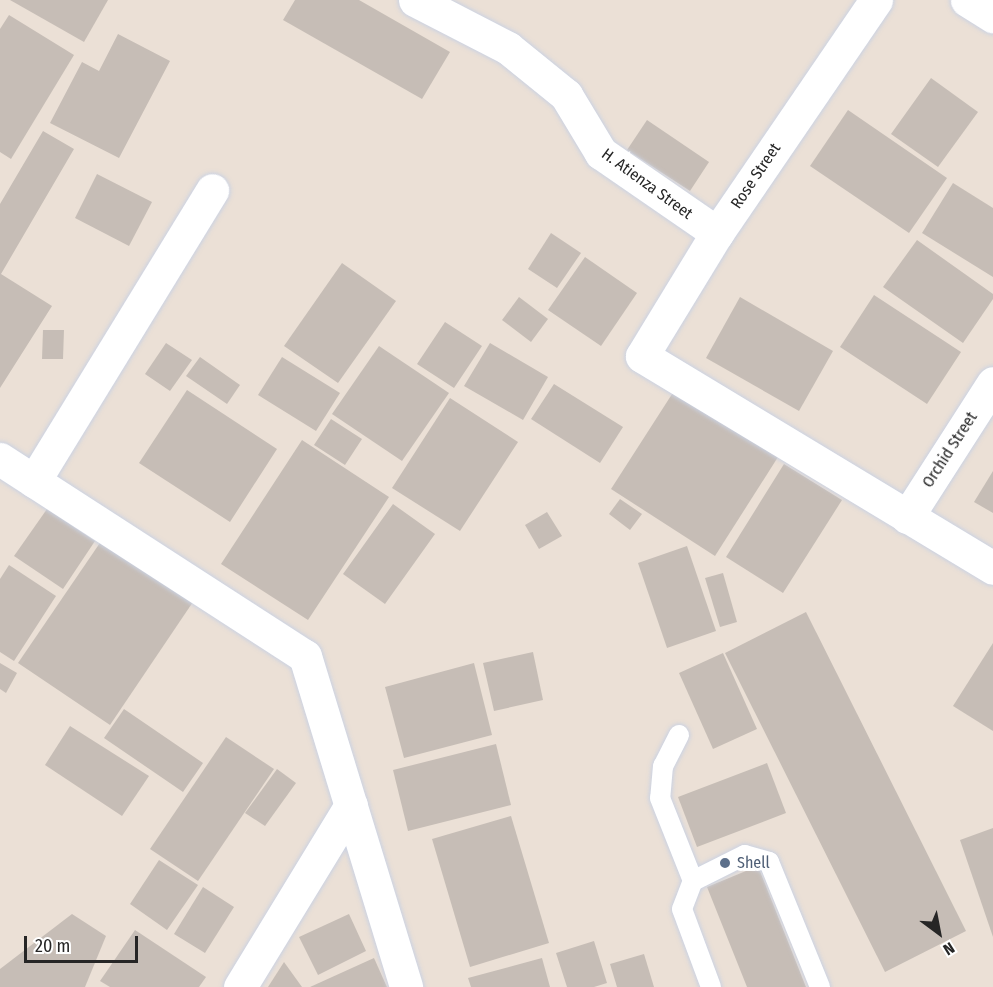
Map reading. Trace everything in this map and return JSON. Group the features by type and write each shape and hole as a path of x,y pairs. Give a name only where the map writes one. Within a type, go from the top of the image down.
{"street":[{"name":"H. Atienza Street","path":"415,0 508,48 566,95 601,153 717,233"},
{"name":"Rose Street","path":"876,0 717,233 642,356 907,517"},
{"path":"967,0 993,16"},
{"path":"34,481 212,190"},
{"name":"Orchid Street","path":"907,517 993,383"},
{"path":"0,459 305,656 406,987"},
{"path":"907,517 993,568"},
{"path":"240,987 351,805"}],"lane":[{"path":"679,735 663,766 660,798 693,881"},
{"path":"711,987 682,909 693,881 745,855 769,862 820,987"}],"building":[{"path":"10,0 108,0 84,42"},
{"path":"295,0 359,0 450,52 422,99 283,20"},
{"path":"9,15 74,55 11,159 0,152 0,29"},
{"path":"118,34 170,61 119,158 50,123 82,62 99,71"},
{"path":"931,78 978,112 938,167 891,134"},
{"path":"848,110 947,178 909,233 810,166"},
{"path":"647,120 709,162 690,191 627,150"},
{"path":"43,131 74,149 1,274 52,306 0,388 0,204"},
{"path":"97,174 152,202 129,246 75,218"},
{"path":"953,183 993,208 993,277 922,233"},
{"path":"551,233 581,253 557,288 528,269"},
{"path":"917,240 993,294 993,299 963,343 883,287"},
{"path":"585,257 637,293 601,346 548,310"},
{"path":"342,263 396,301 338,383 284,346"},
{"path":"874,295 961,352 927,404 840,347"},
{"path":"519,297 548,319 531,342 502,320"},
{"path":"740,297 833,351 799,411 706,358"},
{"path":"445,322 482,346 454,388 417,364"},
{"path":"43,330 64,330 63,359 42,359"},
{"path":"166,343 192,360 170,391 145,374"},
{"path":"490,343 548,377 523,420 464,386"},
{"path":"379,346 449,393 402,461 332,414"},
{"path":"200,357 240,385 227,404 186,376"},
{"path":"282,357 340,393 316,431 258,395"},
{"path":"554,384 623,427 600,463 531,419"},
{"path":"187,390 277,449 230,522 139,463"},
{"path":"674,391 778,457 715,556 611,489"},
{"path":"450,398 518,442 460,531 392,488"},
{"path":"331,419 362,439 345,465 314,445"},
{"path":"302,440 389,497 308,620 221,564"},
{"path":"784,464 842,500 783,593 726,557"},
{"path":"993,471 993,513 974,502"},
{"path":"620,499 642,514 630,530 609,514"},
{"path":"393,504 435,534 385,604 343,574"},
{"path":"47,509 95,541 63,589 14,556"},
{"path":"547,512 562,536 539,549 525,525"},
{"path":"106,534 197,596 110,725 18,663"},
{"path":"687,546 716,631 667,648 638,563"},
{"path":"9,565 56,596 14,661 0,652 0,579"},
{"path":"723,573 737,622 720,627 705,578"},
{"path":"806,612 966,931 885,972 725,653"},
{"path":"993,643 993,731 953,706"},
{"path":"533,652 543,700 494,711 483,663"},
{"path":"723,653 757,729 713,749 679,673"},
{"path":"0,663 17,673 6,693 0,689"},
{"path":"474,663 492,735 404,758 385,687"},
{"path":"124,709 203,763 183,792 104,738"},
{"path":"70,726 149,776 122,816 45,765"},
{"path":"226,737 274,769 198,881 150,849"},
{"path":"496,744 511,805 408,831 393,770"},
{"path":"767,763 786,813 697,847 678,797"},
{"path":"277,769 296,783 265,826 245,813"},
{"path":"511,816 549,943 470,967 432,839"},
{"path":"993,828 993,937 960,840"},
{"path":"159,860 198,885 167,930 130,904"},
{"path":"758,866 806,987 747,987 707,887"},
{"path":"203,887 234,907 205,953 174,934"},
{"path":"72,914 106,936 85,987 0,987 0,969"},
{"path":"349,914 366,951 318,975 299,937"},
{"path":"135,930 206,977 199,987 110,987 100,981"},
{"path":"594,941 607,983 594,987 567,987 556,953"},
{"path":"644,954 654,987 617,987 610,964"},
{"path":"374,958 387,987 310,987"},
{"path":"542,958 550,987 471,987 468,978"},
{"path":"284,962 302,987 268,987"}],"place":[{"name":"Shell","path":"725,863"}]}
